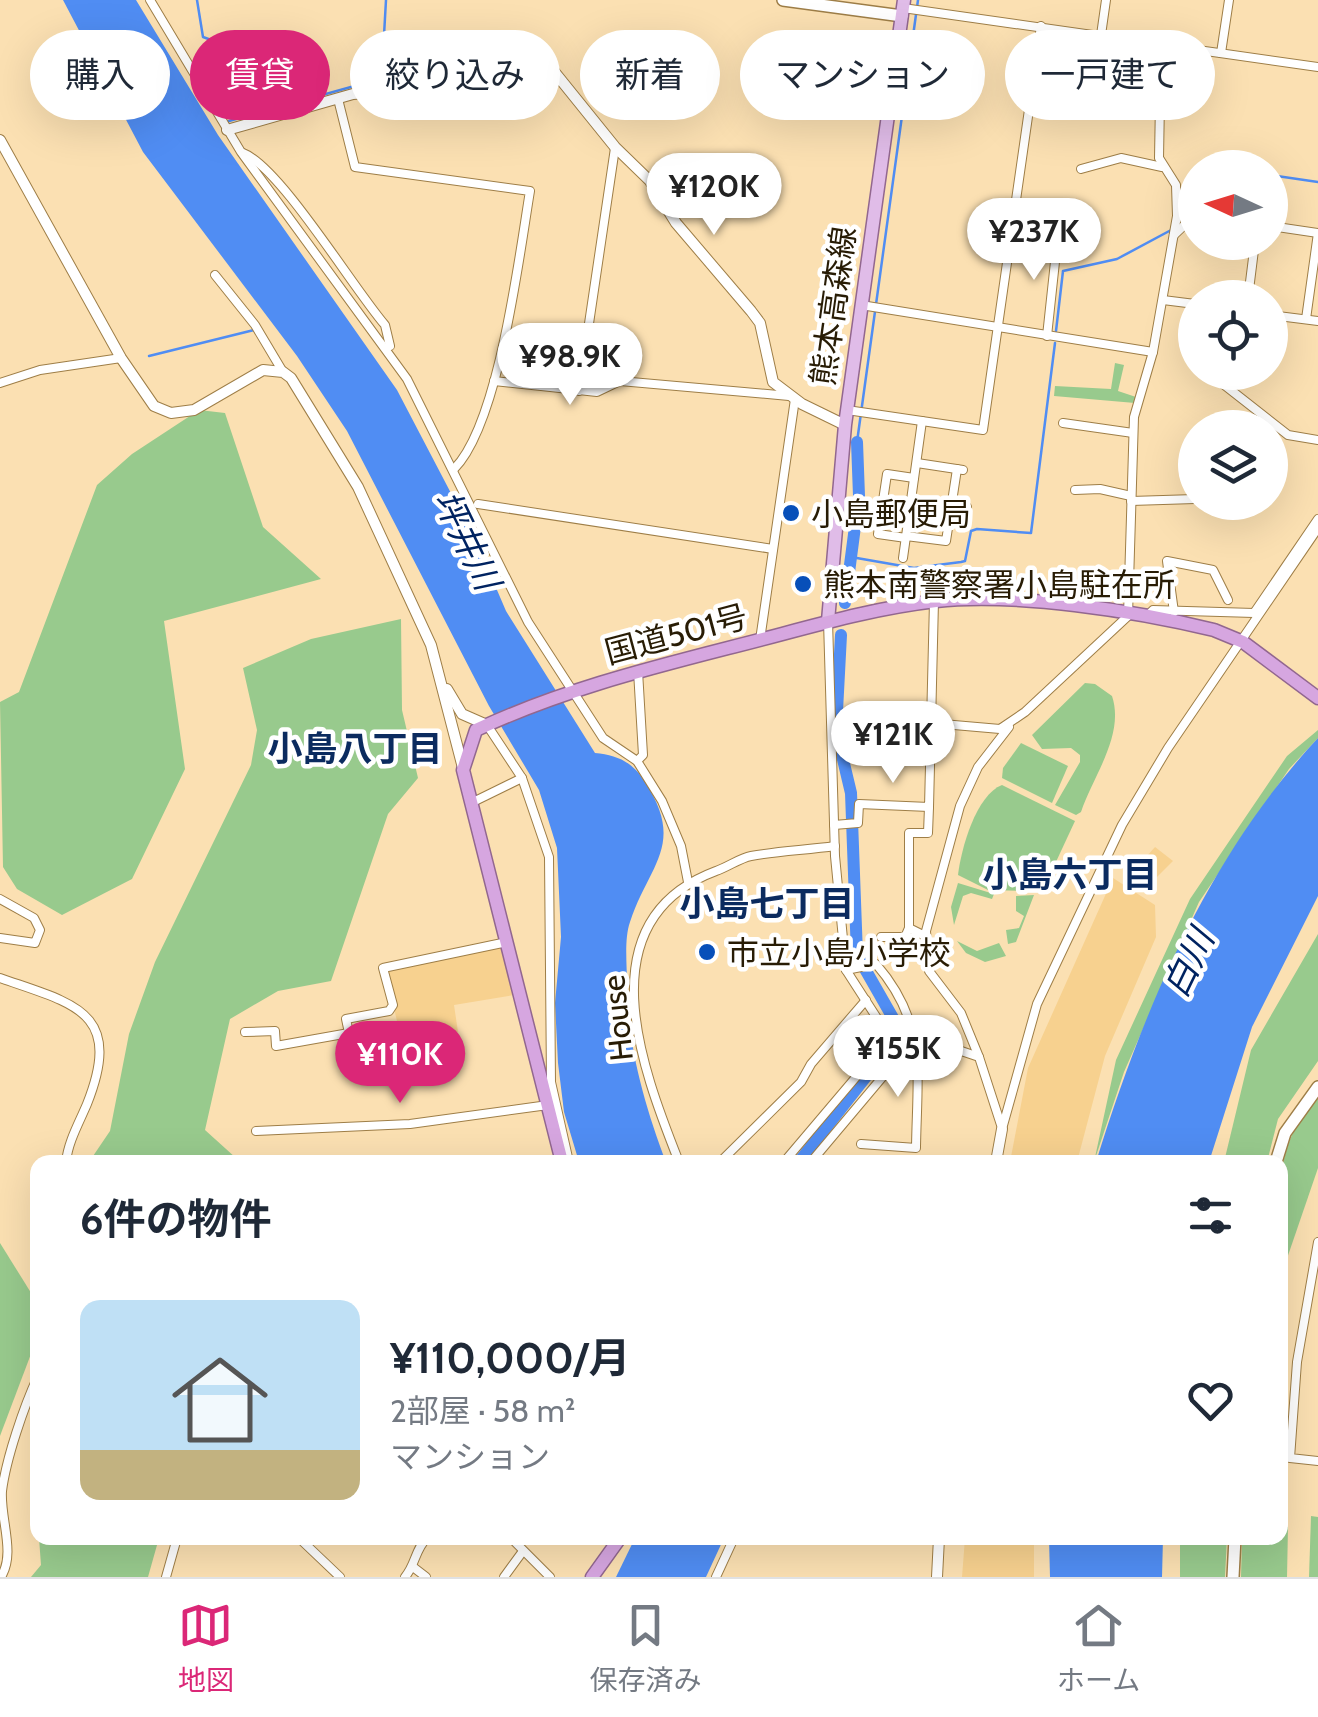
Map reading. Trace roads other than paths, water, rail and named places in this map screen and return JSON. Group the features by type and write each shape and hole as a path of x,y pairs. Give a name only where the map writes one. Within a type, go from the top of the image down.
{"highway":[{"name":"国道501号","path":"489,724 638,671 828,621 934,601 1022,599 1190,624 1247,645 1318,698"},
{"path":"489,724 472,734 464,770 563,1155"},
{"path":"592,1577 615,1545"}],"main road":[{"path":"783,0 903,8"},
{"name":"熊本高森線","path":"828,621 844,425 903,8"},
{"path":"1278,1155 1286,1133 1318,1087"},
{"path":"1233,1577 1235,1545"}],"street":[{"path":"150,0 241,152 392,355 454,469 519,606 608,745 637,762 675,828 688,882 748,856 834,846"},
{"path":"1102,30 1106,0"},
{"path":"1222,53 1229,0"},
{"path":"903,8 1068,30"},
{"path":"847,410 982,430 1041,26"},
{"path":"1215,52 1318,66"},
{"path":"227,130 377,90 450,87 520,72 542,62 615,147 650,181 676,223 760,324 773,382 792,398 844,425"},
{"path":"338,100 354,168 530,191 494,380 464,458 454,469"},
{"path":"931,723 1000,729 1128,616 1133,432 1153,352 1176,216 1176,185 1162,167 1158,120"},
{"path":"0,140 120,358 154,406 171,412 194,410 252,374 283,372"},
{"path":"580,390 615,147"},
{"path":"1081,169 1121,158 1162,167"},
{"path":"1288,229 1318,233 1306,320"},
{"path":"1174,235 1178,231"},
{"path":"1048,336 1058,234"},
{"path":"215,275 310,405 358,486 431,645 464,770"},
{"path":"1163,300 1178,302"},
{"path":"861,305 1153,352"},
{"path":"1288,317 1318,321"},
{"path":"0,383 40,370 120,358"},
{"path":"494,380 597,392 620,382 792,398"},
{"path":"1231,390 1288,435 1318,440"},
{"path":"760,640 792,398"},
{"path":"904,558 922,421"},
{"path":"1064,423 1133,432"},
{"path":"914,478 888,474 878,534 946,542 960,469 916,463"},
{"path":"1076,490 1100,489 1132,498 1178,499"},
{"path":"478,504 773,550"},
{"path":"952,504 967,507"},
{"path":"1144,618 1153,610 1254,613 1318,519"},
{"path":"997,1155 1037,1004 1089,890 1167,751 1247,645 1318,528"},
{"path":"1174,612 1166,562 1213,570 1228,600"},
{"path":"880,937 905,937 909,928 909,833 928,833 934,601"},
{"path":"790,1155 884,1044 884,1029 846,970 834,846 828,621"},
{"path":"637,762 643,755 638,671"},
{"path":"443,686 462,714 489,724 522,778 549,857 551,1082 564,1155"},
{"path":"1002,1130 961,1012 929,970 926,936 949,835 971,779 1020,715"},
{"path":"471,802 522,778"},
{"path":"834,825 858,823 859,804 928,807"},
{"name":"House","path":"676,1155 649,1081 634,975 636,947 644,932 676,889 688,882"},
{"path":"0,899 34,918 40,930 35,943 0,938"},
{"path":"909,928 926,936"},
{"path":"245,1032 275,1031 276,1046 348,1033 346,1019 389,1011 392,1005 383,968 507,942"},
{"path":"846,970 868,962 876,964 894,985 917,1036 916,1148 861,1144"},
{"path":"0,978 80,1009 93,1022 99,1039 94,1083 68,1155"},
{"path":"727,1155 778,1100 801,1082 811,1064 866,1000"},
{"path":"917,1036 973,1052 979,1058"},
{"path":"817,1155 917,1036"},
{"path":"256,1131 410,1124 548,1105"},
{"path":"1318,1242 1298,1362 1290,1458 1318,1461"},
{"path":"1,1577 8,1552 2,1508 5,1478 30,1401"},
{"path":"166,1577 175,1545"},
{"path":"307,1545 340,1577"},
{"path":"405,1577 420,1545"},
{"path":"517,1545 546,1576"},
{"path":"716,1577 731,1545"},
{"path":"937,1577 939,1545"},
{"path":"504,1577 523,1551"},
{"path":"413,1566 426,1577"}],"water":[{"path":"63,0 136,0 154,30 79,30"},
{"name":"坪井川","path":"170,56 190,89 190,120 209,120 397,390 476,541 506,611 595,753 630,765 657,804 663,839 630,922 626,961 634,1052 664,1155 577,1155 564,1112 558,1063 555,1003 561,937 557,848 539,790 489,706 347,431 297,356 143,152 126,120 170,120"},
{"name":"白川","path":"1318,738 1318,896 1252,1027 1211,1155 1098,1155 1135,1048 1183,937 1244,833"},
{"path":"632,1545 721,1545 706,1577 616,1577"},
{"path":"1049,1545 1163,1545 1162,1577 1050,1577"}],"waterway":[{"path":"197,0 202,30"},
{"path":"229,121 376,80 383,53 386,0"},
{"path":"857,442 918,0"},
{"path":"1288,178 1318,182"},
{"path":"1056,331 1063,271 1117,259 1173,229"},
{"path":"149,356 254,330"},
{"path":"851,557 914,568 961,562 965,561 971,531 1031,533 1055,343"},
{"path":"845,603 859,496 857,442"},
{"path":"804,1155 901,1032 857,955 851,793 836,730 841,635"}],"place":[{"name":"小島郵便局","path":"791,513"},
{"name":"熊本南警察署小島駐在所","path":"803,584"},
{"name":"市立小島小学校","path":"707,952"}],"district":[{"name":"小島八丁目","path":"355,748"},
{"name":"小島六丁目","path":"1070,874"},
{"name":"小島七丁目","path":"767,903"}]}
